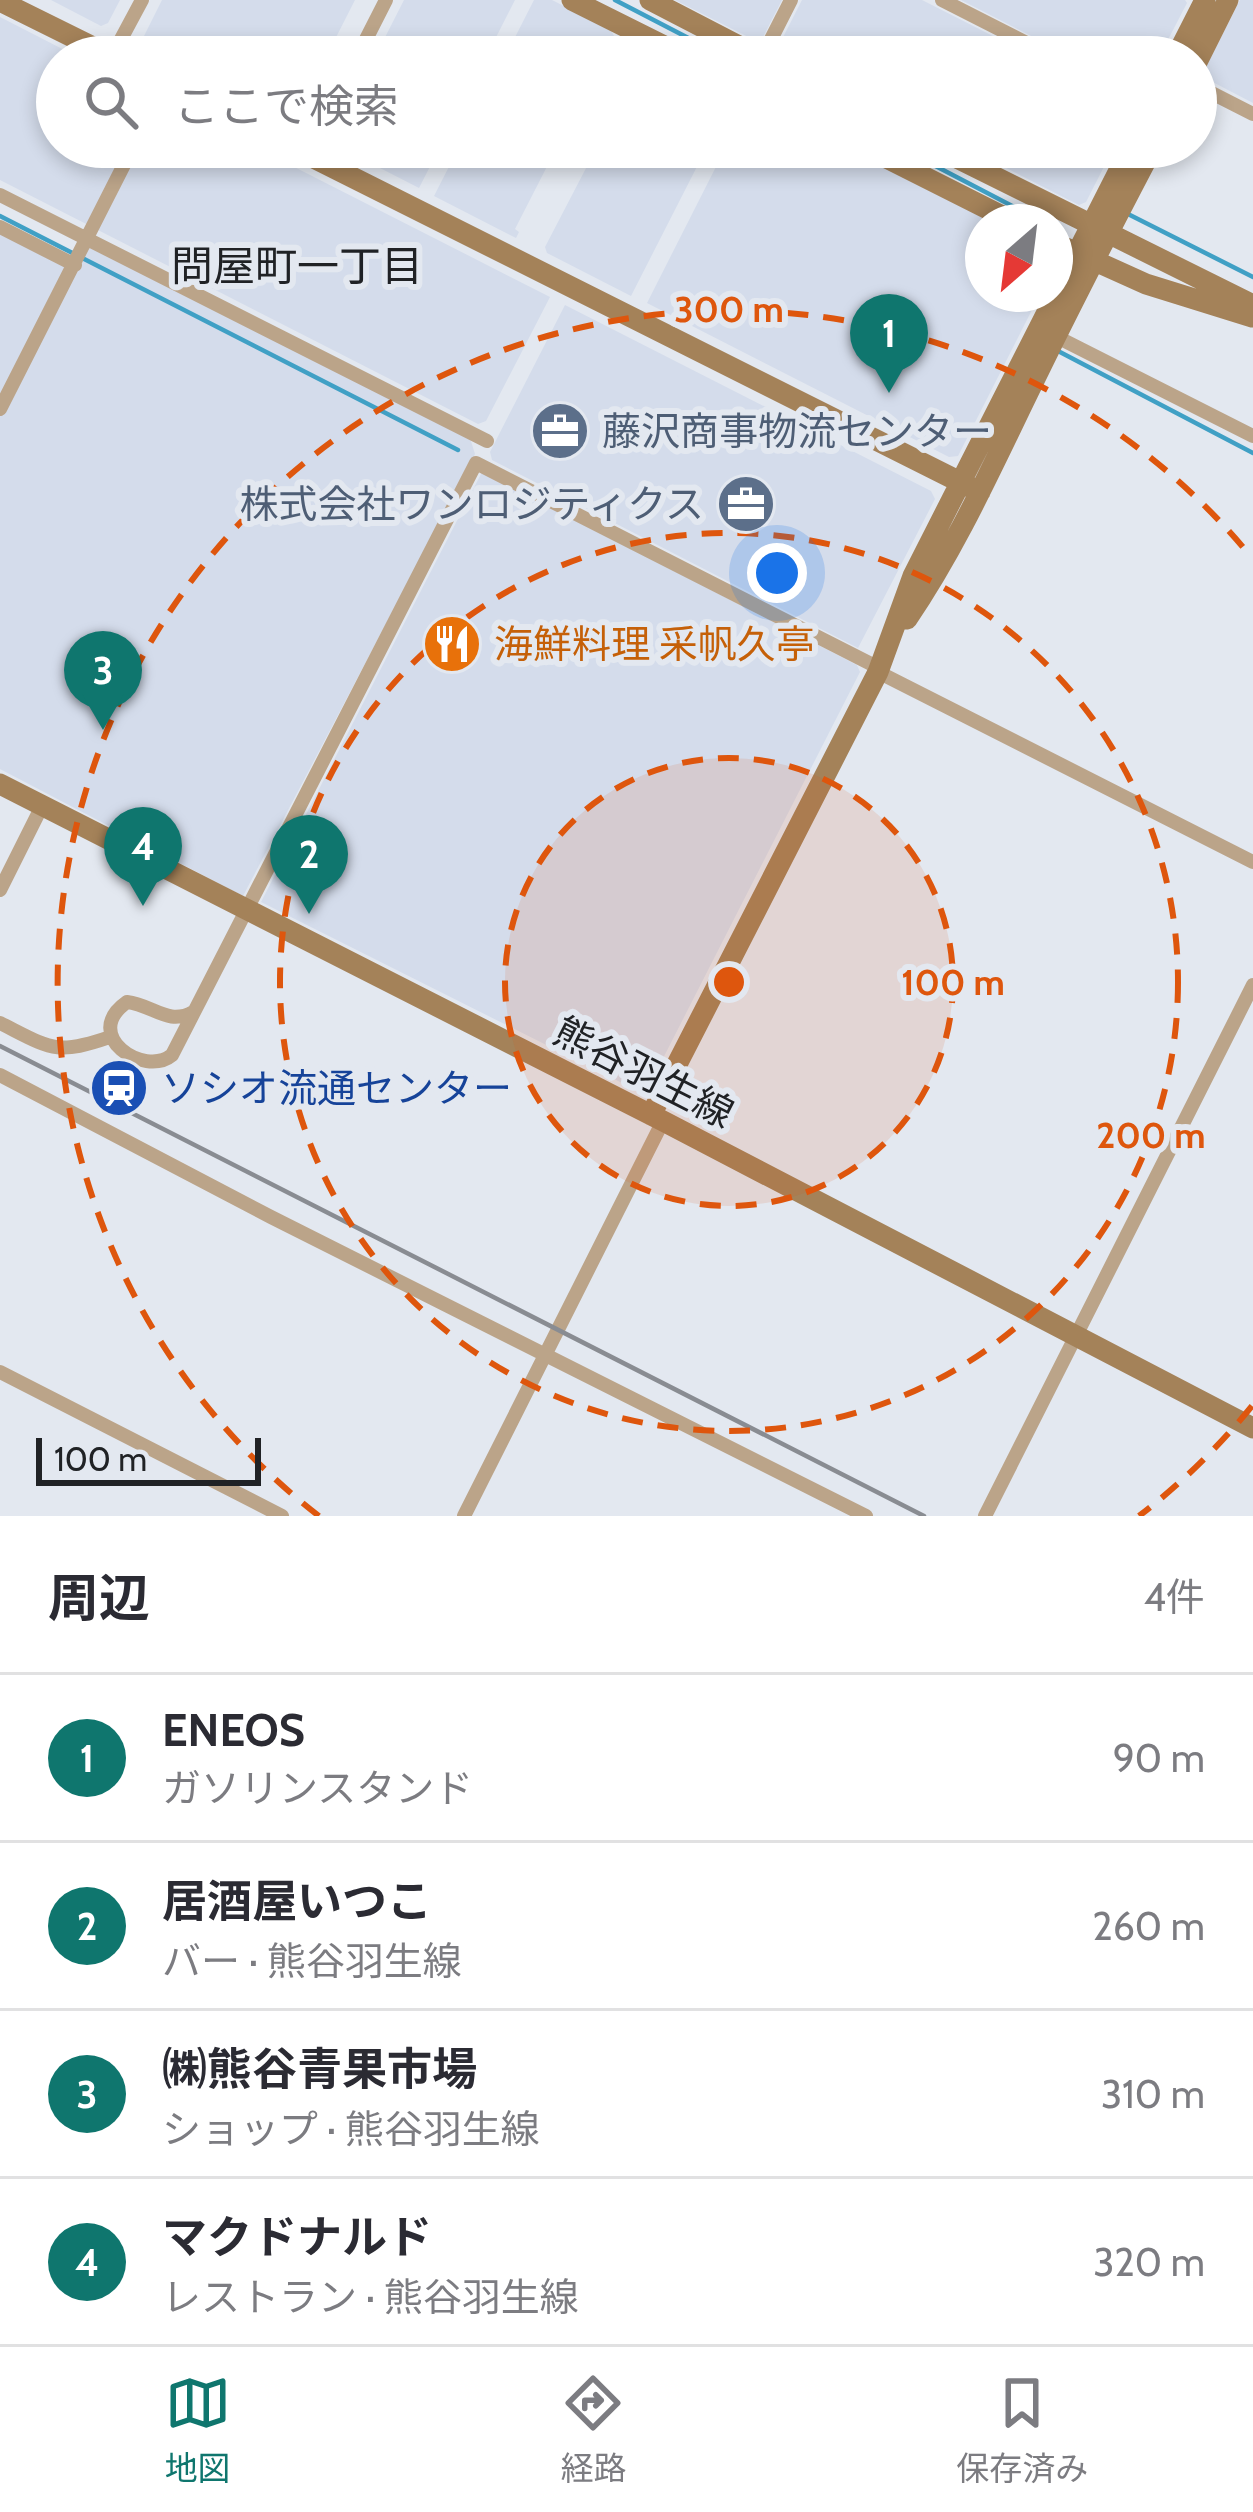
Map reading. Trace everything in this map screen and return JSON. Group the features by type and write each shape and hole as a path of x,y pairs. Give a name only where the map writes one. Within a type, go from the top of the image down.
{"street":[{"path":"123,36 142,0"},
{"path":"368,36 386,0"},
{"path":"572,0 644,36"},
{"path":"650,0 720,36"},
{"path":"772,36 791,0"},
{"path":"942,0 1013,36"},
{"path":"1187,36 1205,0"},
{"path":"1210,36 1228,0"},
{"path":"0,1 70,36"},
{"path":"1217,96 1253,114"},
{"path":"0,409 123,168"},
{"path":"341,168 971,487"},
{"path":"907,168 978,204"},
{"path":"976,168 1253,305"},
{"path":"1099,230 1123,168"},
{"path":"971,487 1084,258 1139,168"},
{"path":"0,195 487,441"},
{"path":"0,227 75,265"},
{"path":"1073,252 1146,284 1253,317"},
{"path":"464,1516 878,670 913,576 971,487 1055,336 1084,258"},
{"path":"1055,336 1253,436"},
{"path":"193,1012 181,1019 169,1018 127,1002 110,1022 110,1037 118,1047 149,1063 162,1064 172,1055 476,463 1253,862"},
{"name":"熊谷羽生線","path":"0,784 1253,1428"},
{"path":"0,890 43,806"},
{"path":"985,1516 1253,985"},
{"path":"0,1023 50,1048 75,1049 110,1037"},
{"path":"0,1075 866,1516"},
{"path":"0,1372 282,1516"}],"shaded area":[{"path":"51,0 120,0 108,23 101,26"},
{"path":"162,0 355,0 337,36 144,36"},
{"path":"404,0 515,0 497,36 386,36"},
{"path":"534,0 552,0 611,30 614,36 516,36"},
{"path":"675,0 782,0 764,36 746,36"},
{"path":"802,0 922,0 993,36 784,36"},
{"path":"961,0 1187,3 1170,36 1031,36"},
{"path":"1240,0 1253,0 1253,103 1217,84 1217,45"},
{"path":"0,17 37,36 36,168 296,168 550,297 486,421 478,424 0,180"},
{"path":"380,168 429,168 419,188"},
{"path":"448,168 546,168 515,229 519,232 516,238 434,196"},
{"path":"586,168 696,168 631,296 547,253 545,247"},
{"path":"715,168 885,168 965,209 965,312 1031,312 958,456 949,457 647,303"},
{"path":"1006,168 1103,168 1086,202 1079,205"},
{"path":"0,231 74,268 88,244 470,438 475,454 243,896 0,769"},
{"path":"565,305 931,491 935,499 858,648 492,460 490,452"},
{"path":"482,472 857,665 860,672 653,1078 628,1086 261,902"}],"waterway":[{"path":"615,0 684,36"},
{"path":"939,168 1008,204"},
{"path":"1124,212 1253,277"},
{"path":"0,216 458,450"},
{"path":"1058,351 1253,453"}],"railway":[{"path":"0,1046 924,1516"}],"place":[{"name":"ENEOS","path":"889,393"},
{"name":"藤沢商事物流センター","path":"560,431"},
{"name":"株式会社ワンロジティクス","path":"746,504"},
{"name":"海鮮料理 采帆久亭","path":"452,644"},
{"name":"㈱熊谷青果市場","path":"103,730"},
{"name":"マクドナルド","path":"143,906"},
{"name":"居酒屋いつこ","path":"309,914"},
{"name":"ソシオ流通センター","path":"119,1088"}],"district":[{"name":"問屋町一丁目","path":"297,266"}]}
